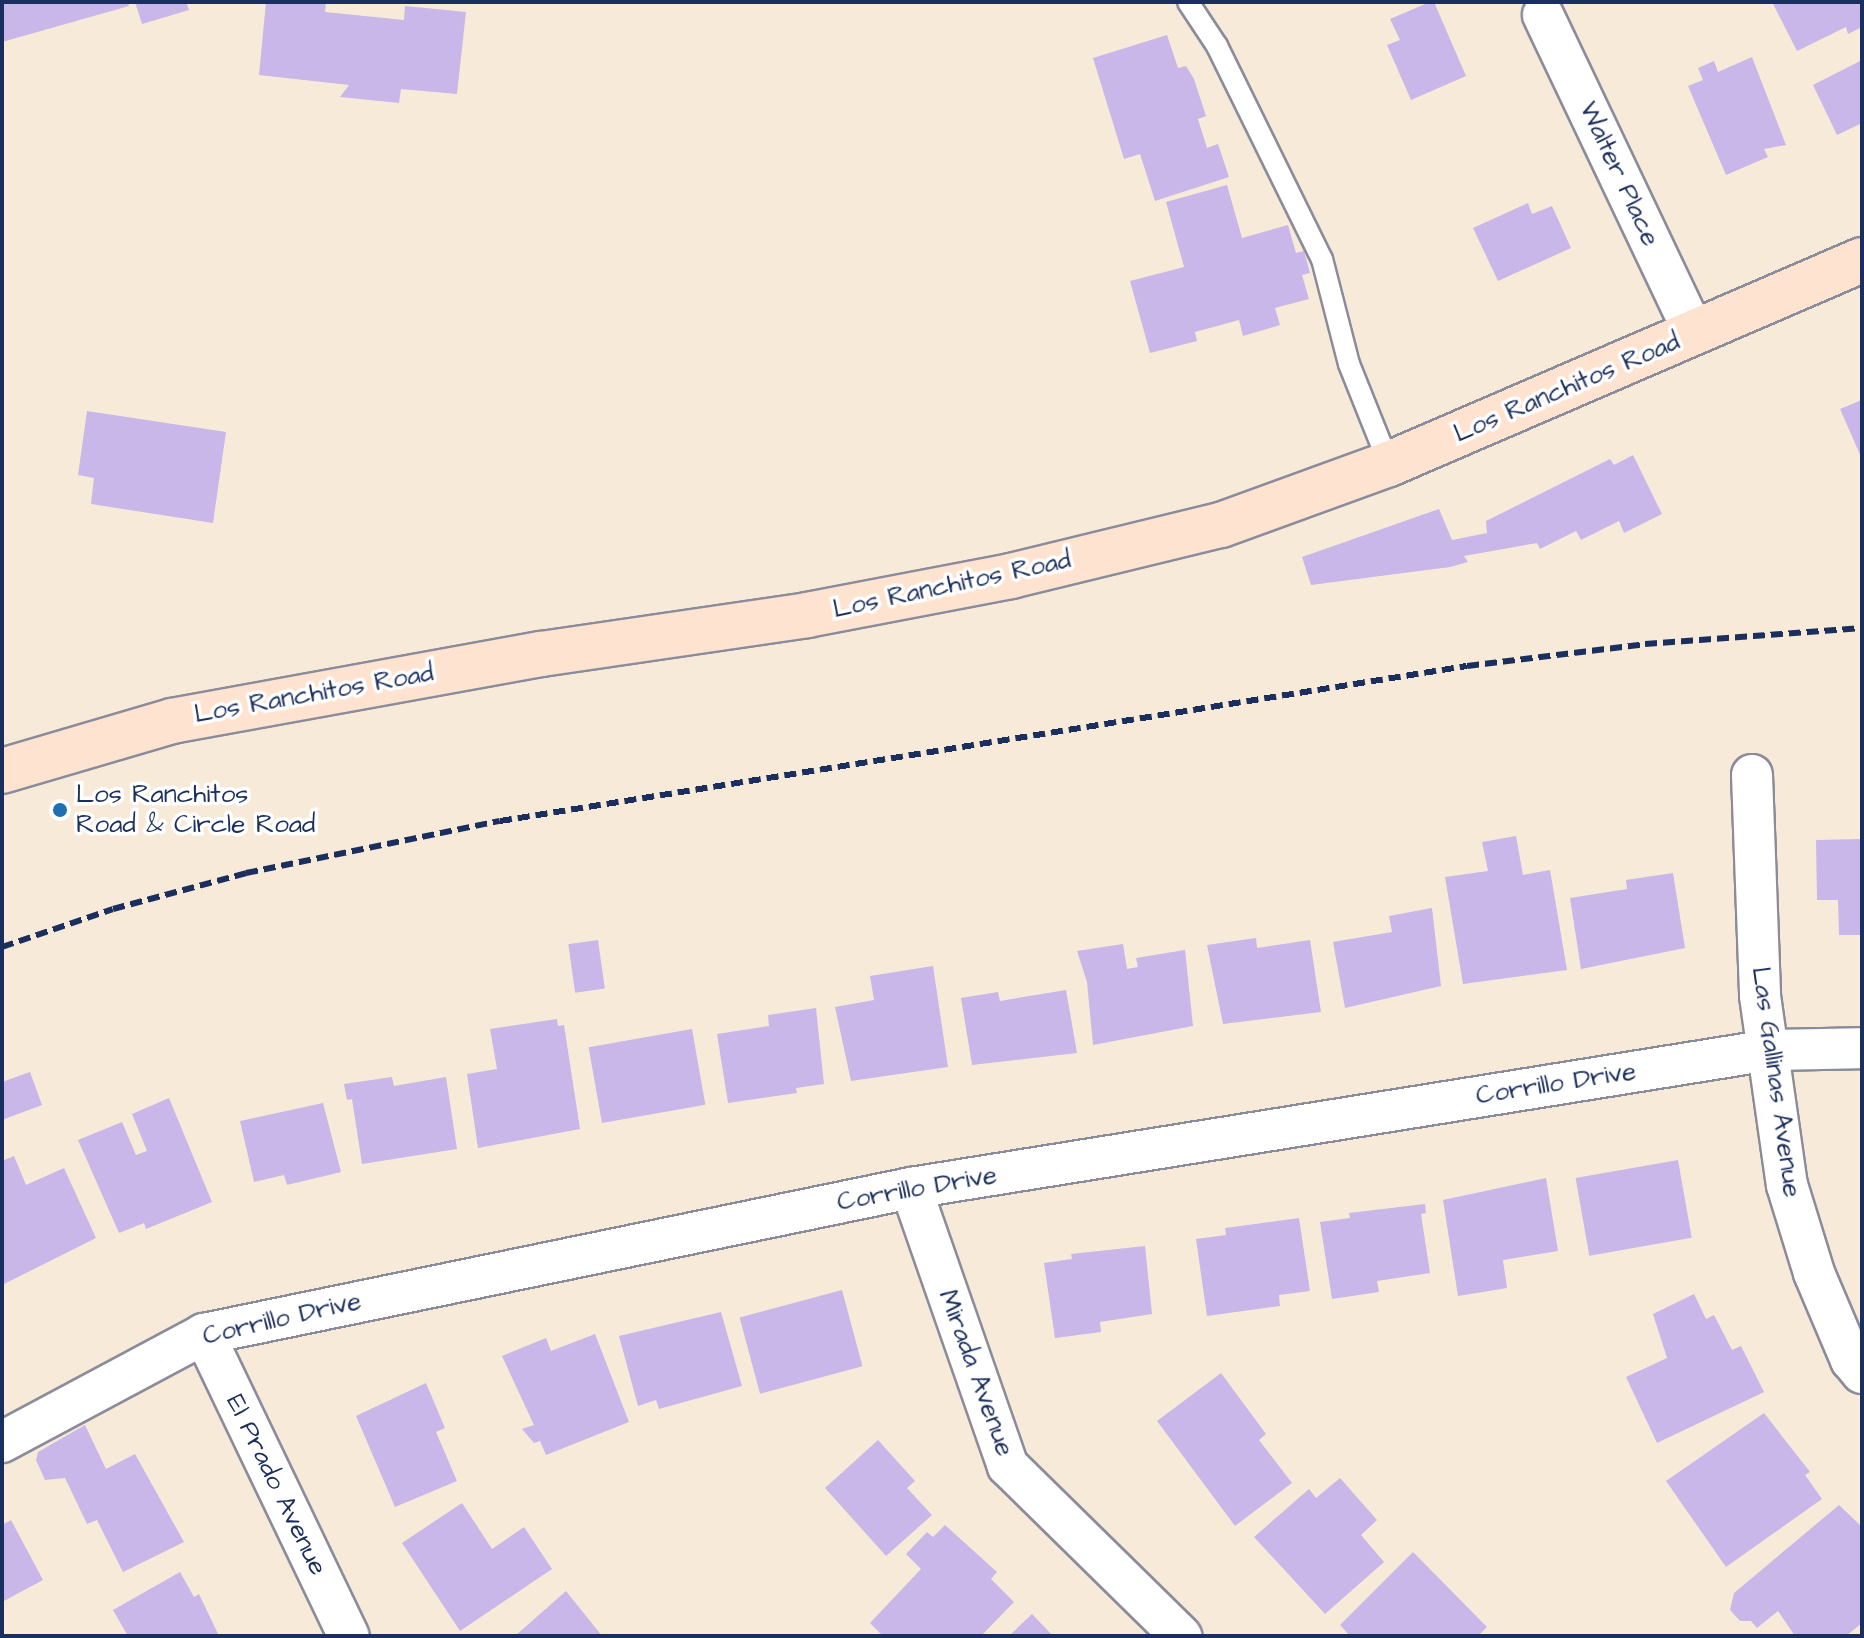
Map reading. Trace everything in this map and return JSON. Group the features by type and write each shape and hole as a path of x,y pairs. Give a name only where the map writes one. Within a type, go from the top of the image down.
{"main road":[{"name":"Los Ranchitos Road","path":"2,771 172,721 293,697 807,615 1011,576 1221,525 1389,464 1862,260"}],"street":[{"name":"Walter Place","path":"1543,15 1694,333"},
{"name":"Las Gallinas Avenue","path":"1752,775 1760,996 1787,1185 1814,1273 1851,1360 1862,1373"},
{"name":"Corrillo Drive","path":"2,1442 204,1334 911,1188 1770,1050 1862,1048"},
{"name":"Mirada Avenue","path":"911,1188 1008,1466 1181,1636"},
{"name":"El Prado Avenue","path":"204,1334 349,1636"}],"lane":[{"path":"1188,2 1217,46 1322,259 1349,364 1389,464"}],"building":[{"path":"2,2 128,2 129,6 2,42"},
{"path":"135,2 186,2 189,10 142,24"},
{"path":"266,2 326,2 325,12 404,20 405,6 466,12 457,94 401,89 399,103 340,97 349,85 259,75"},
{"path":"1434,2 1466,76 1411,100 1387,45 1400,40 1390,19"},
{"path":"1772,2 1862,2 1862,27 1848,34 1846,27 1797,51"},
{"path":"1167,35 1178,68 1186,66 1194,79 1206,116 1198,119 1207,148 1218,144 1229,177 1155,201 1140,154 1124,159 1093,58"},
{"path":"1752,57 1786,145 1764,149 1768,157 1726,175 1688,86 1703,80 1698,68 1714,61 1718,72"},
{"path":"1862,60 1862,123 1837,135 1813,85"},
{"path":"1227,185 1242,238 1288,225 1296,253 1304,251 1310,273 1302,275 1309,299 1275,308 1280,325 1243,336 1239,320 1195,332 1197,341 1150,353 1130,281 1184,267 1166,202"},
{"path":"1528,203 1532,214 1552,206 1571,248 1498,281 1473,228"},
{"path":"1862,400 1862,459 1840,409"},
{"path":"87,411 226,432 213,523 91,504 94,478 78,475"},
{"path":"1633,455 1662,514 1624,533 1619,521 1581,540 1576,531 1540,549 1537,543 1464,556 1468,562 1450,567 1311,585 1302,557 1439,509 1452,540 1487,533 1486,521 1610,459 1614,465"},
{"path":"1516,836 1523,875 1550,870 1567,970 1463,984 1445,877 1488,871 1482,842"},
{"path":"1862,839 1862,935 1839,935 1838,900 1817,900 1816,840"},
{"path":"1673,873 1685,948 1581,969 1570,898 1627,889 1626,880"},
{"path":"1432,908 1441,986 1345,1008 1333,942 1392,932 1389,916"},
{"path":"1256,938 1257,948 1310,940 1321,1012 1223,1024 1207,945"},
{"path":"598,940 605,989 575,993 568,944"},
{"path":"1123,944 1127,969 1138,967 1136,958 1185,950 1193,1026 1093,1045 1087,982 1077,951"},
{"path":"933,966 948,1067 851,1081 835,1007 874,1000 870,976"},
{"path":"1066,990 1077,1053 972,1065 961,998 998,992 1000,1001"},
{"path":"816,1008 824,1084 796,1088 797,1093 728,1103 717,1034 769,1026 768,1015"},
{"path":"557,1019 558,1026 564,1025 580,1129 478,1148 467,1074 497,1069 490,1029"},
{"path":"692,1029 705,1105 602,1123 589,1047"},
{"path":"30,1072 42,1105 2,1120 2,1082"},
{"path":"392,1077 394,1086 446,1077 457,1149 362,1164 352,1099 347,1100 344,1084"},
{"path":"169,1098 212,1202 146,1229 144,1223 119,1233 78,1140 122,1122 136,1155 147,1151 132,1114"},
{"path":"323,1103 341,1172 287,1185 284,1175 254,1182 240,1121"},
{"path":"14,1156 26,1185 64,1168 96,1238 2,1285 2,1161"},
{"path":"1678,1160 1692,1238 1589,1256 1576,1178"},
{"path":"1546,1178 1558,1251 1503,1260 1507,1288 1458,1296 1443,1200"},
{"path":"1425,1204 1426,1213 1421,1214 1430,1273 1377,1281 1379,1292 1332,1299 1320,1222 1350,1218 1349,1213"},
{"path":"1299,1218 1310,1291 1279,1295 1280,1306 1207,1316 1196,1239 1226,1235 1225,1228"},
{"path":"1145,1246 1152,1314 1100,1322 1101,1332 1055,1338 1044,1263 1072,1259 1071,1254"},
{"path":"842,1290 862,1366 760,1394 740,1317"},
{"path":"1694,1294 1706,1319 1714,1315 1732,1350 1741,1346 1764,1392 1657,1443 1626,1377 1667,1358 1653,1314"},
{"path":"721,1312 742,1386 659,1409 656,1400 638,1406 619,1336"},
{"path":"595,1334 629,1422 546,1455 540,1441 534,1443 522,1429 534,1425 502,1356 546,1338 551,1351"},
{"path":"1221,1373 1266,1434 1259,1440 1292,1483 1235,1526 1157,1421"},
{"path":"426,1383 445,1428 436,1432 457,1481 395,1507 356,1416"},
{"path":"1764,1413 1810,1472 1805,1475 1822,1499 1726,1567 1666,1481"},
{"path":"85,1425 106,1469 135,1454 184,1542 123,1572 97,1520 87,1524 65,1478 45,1480 36,1460 38,1452"},
{"path":"878,1440 915,1481 907,1488 932,1515 886,1556 825,1488"},
{"path":"1340,1478 1377,1520 1361,1535 1384,1562 1325,1614 1254,1537 1309,1489 1316,1498"},
{"path":"462,1503 492,1549 524,1527 552,1569 460,1631 402,1543"},
{"path":"1839,1505 1862,1527 1862,1623 1846,1636 1795,1636 1778,1611 1757,1628 1751,1621 1740,1621 1730,1610 1734,1593"},
{"path":"11,1520 43,1580 2,1602 2,1525"},
{"path":"945,1525 997,1572 991,1579 1014,1602 981,1636 883,1636 870,1623 921,1569 906,1554 927,1532 933,1537"},
{"path":"1413,1552 1487,1627 1478,1636 1350,1636 1340,1625"},
{"path":"180,1572 194,1597 199,1594 219,1636 128,1636 113,1610"},
{"path":"566,1591 602,1636 515,1636"},
{"path":"1032,1614 1053,1636 1009,1636"}],"railway":[{"path":"2,947 113,909 246,873 500,821 1467,666 1645,644 1862,628"}],"place":[{"name":"Los Ranchitos Road & Circle Road","path":"60,810"}]}
